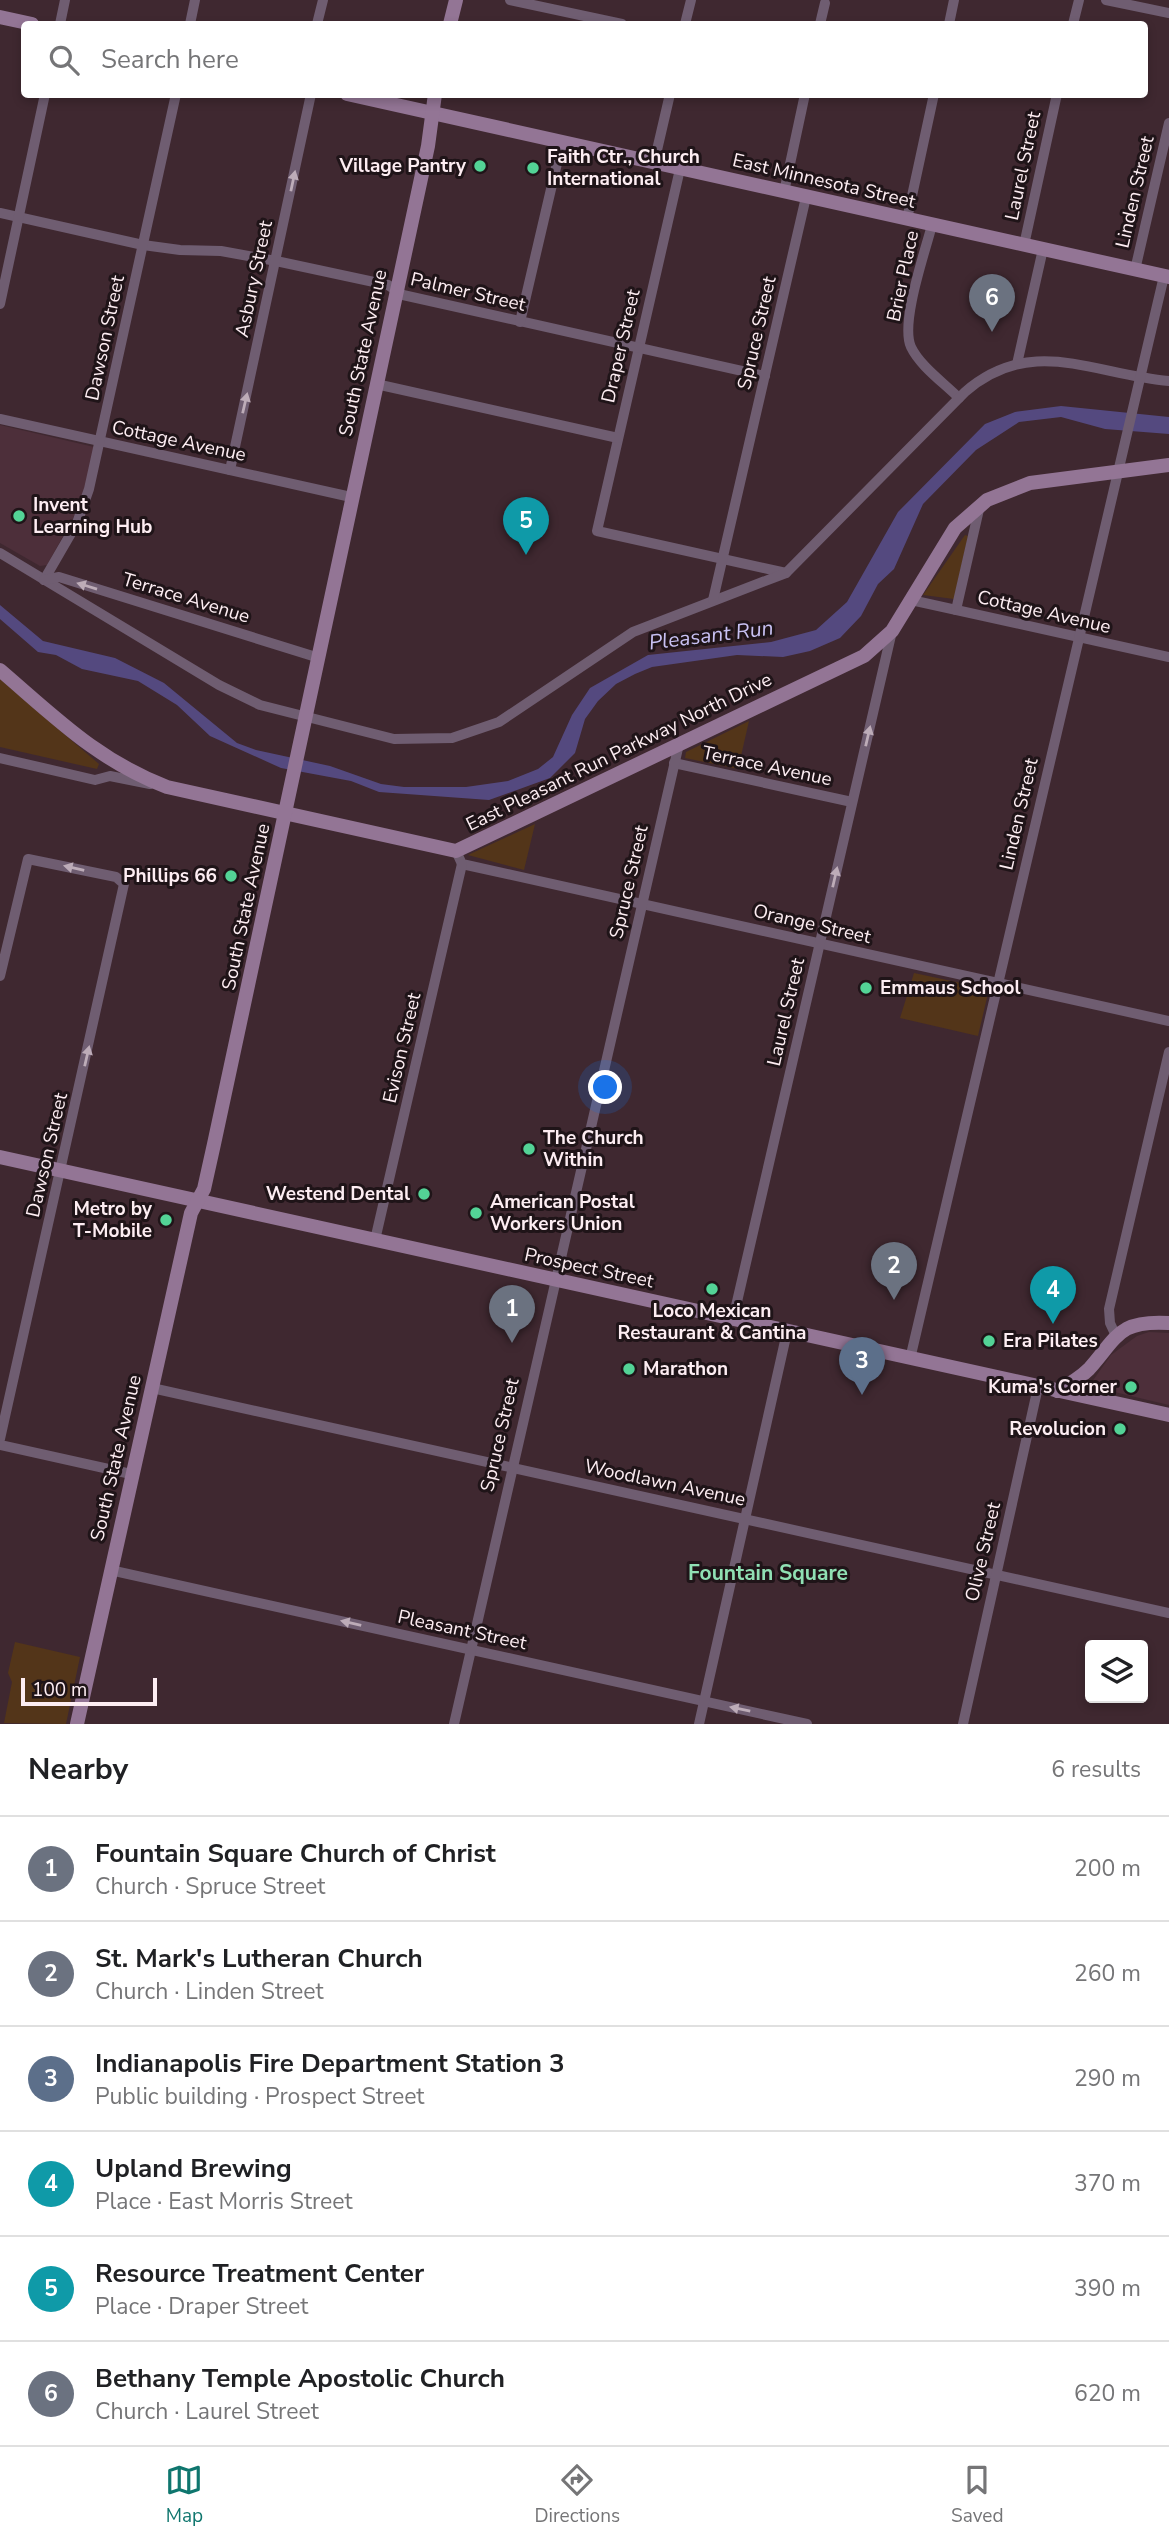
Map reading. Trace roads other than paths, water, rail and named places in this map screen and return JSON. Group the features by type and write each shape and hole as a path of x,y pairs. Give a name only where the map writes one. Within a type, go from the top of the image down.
{"street":[{"path":"61,21 65,0"},
{"path":"191,21 195,0"},
{"path":"318,21 323,0"},
{"path":"451,21 456,0"},
{"path":"510,0 608,21"},
{"path":"686,21 691,0"},
{"path":"950,21 954,0"},
{"path":"1074,21 1079,0"},
{"path":"1107,0 1152,5 1169,13"},
{"path":"821,21 825,3"},
{"path":"0,17 21,22"},
{"path":"0,304 44,98"},
{"name":"Dawson Street","path":"44,580 83,508 100,442 175,98"},
{"name":"Asbury Street","path":"230,470 310,98"},
{"name":"East Minnesota Street","path":"365,98 1166,277"},
{"name":"South State Avenue","path":"76,1724 191,1213 198,1201 209,1167 432,125 434,98"},
{"path":"654,163 669,98"},
{"path":"784,192 804,98"},
{"path":"906,219 933,98"},
{"name":"Laurel Street","path":"1024,245 1056,98"},
{"name":"Linden Street","path":"1135,270 1169,123"},
{"path":"520,322 562,142"},
{"name":"Draper Street","path":"680,169 597,531 723,558"},
{"name":"Spruce Street","path":"713,600 806,197"},
{"name":"Palmer Street","path":"0,212 143,245 180,250 221,251 388,285 402,295 765,376"},
{"name":"Brier Place","path":"932,225 908,335 917,356 959,398"},
{"path":"1017,364 1043,250"},
{"name":"Linden Street","path":"909,1359 1117,471 1166,277"},
{"path":"0,554 228,690 260,705 398,740 434,740 464,736 499,722 634,632 786,573 959,398 986,377 1017,364 1063,361 1169,381"},
{"path":"376,384 618,438"},
{"name":"Cottage Avenue","path":"0,419 351,497"},
{"name":"East Pleasant Run Parkway North Drive","path":"0,670 96,751 137,776 167,787 286,813 459,857 679,744 853,662 892,631 950,535 980,505 1006,491 1030,483 1169,465"},
{"path":"956,610 980,505"},
{"path":"723,558 786,573"},
{"name":"Terrace Avenue","path":"44,580 59,578 316,657"},
{"name":"Cottage Avenue","path":"911,600 1169,657"},
{"name":"Laurel Street","path":"733,1319 892,631"},
{"name":"Spruce Street","path":"454,1724 679,744"},
{"path":"0,758 95,779 110,776 167,787"},
{"name":"Terrace Avenue","path":"674,763 852,802"},
{"name":"Orange Street","path":"459,857 642,904 1169,1021"},
{"name":"Evison Street","path":"375,1240 459,857"},
{"name":"Dawson Street","path":"0,976 25,865 29,859 119,880 124,884 0,1440"},
{"path":"1116,1336 1110,1323 1109,1309 1169,1052"},
{"name":"Prospect Street","path":"0,1157 1169,1415"},
{"path":"1057,1391 1084,1373 1116,1336 1139,1324 1169,1323"},
{"path":"699,1724 787,1332"},
{"name":"Olive Street","path":"963,1724 1038,1387"},
{"name":"Woodlawn Avenue","path":"152,1388 1169,1613"},
{"path":"0,1445 131,1474"},
{"name":"Pleasant Street","path":"110,1570 807,1724"}],"place":[{"name":"Village Pantry","path":"480,166"},
{"name":"Faith Ctr., Church International","path":"533,168"},
{"name":"Bethany Temple Apostolic Church","path":"992,332"},
{"name":"Invent Learning Hub","path":"19,516"},
{"name":"Resource Treatment Center","path":"526,555"},
{"name":"Phillips 66","path":"231,876"},
{"name":"Emmaus School","path":"866,988"},
{"name":"The Church Within","path":"529,1149"},
{"name":"Westend Dental","path":"424,1194"},
{"name":"American Postal Workers Union","path":"476,1213"},
{"name":"Metro by T-Mobile","path":"166,1220"},
{"name":"Loco Mexican Restaurant & Cantina","path":"712,1289"},
{"name":"St. Mark's Lutheran Church","path":"894,1300"},
{"name":"Upland Brewing","path":"1053,1324"},
{"name":"Era Pilates","path":"989,1341"},
{"name":"Fountain Square Church of Christ","path":"512,1343"},
{"name":"Marathon","path":"629,1369"},
{"name":"Kuma's Corner","path":"1131,1387"},
{"name":"Indianapolis Fire Department Station 3","path":"862,1395"},
{"name":"Revolucion","path":"1120,1429"}],"district":[{"name":"Fountain Square","path":"768,1573"}],"water label":[{"name":"Pleasant Run","path":"711,635"}]}
